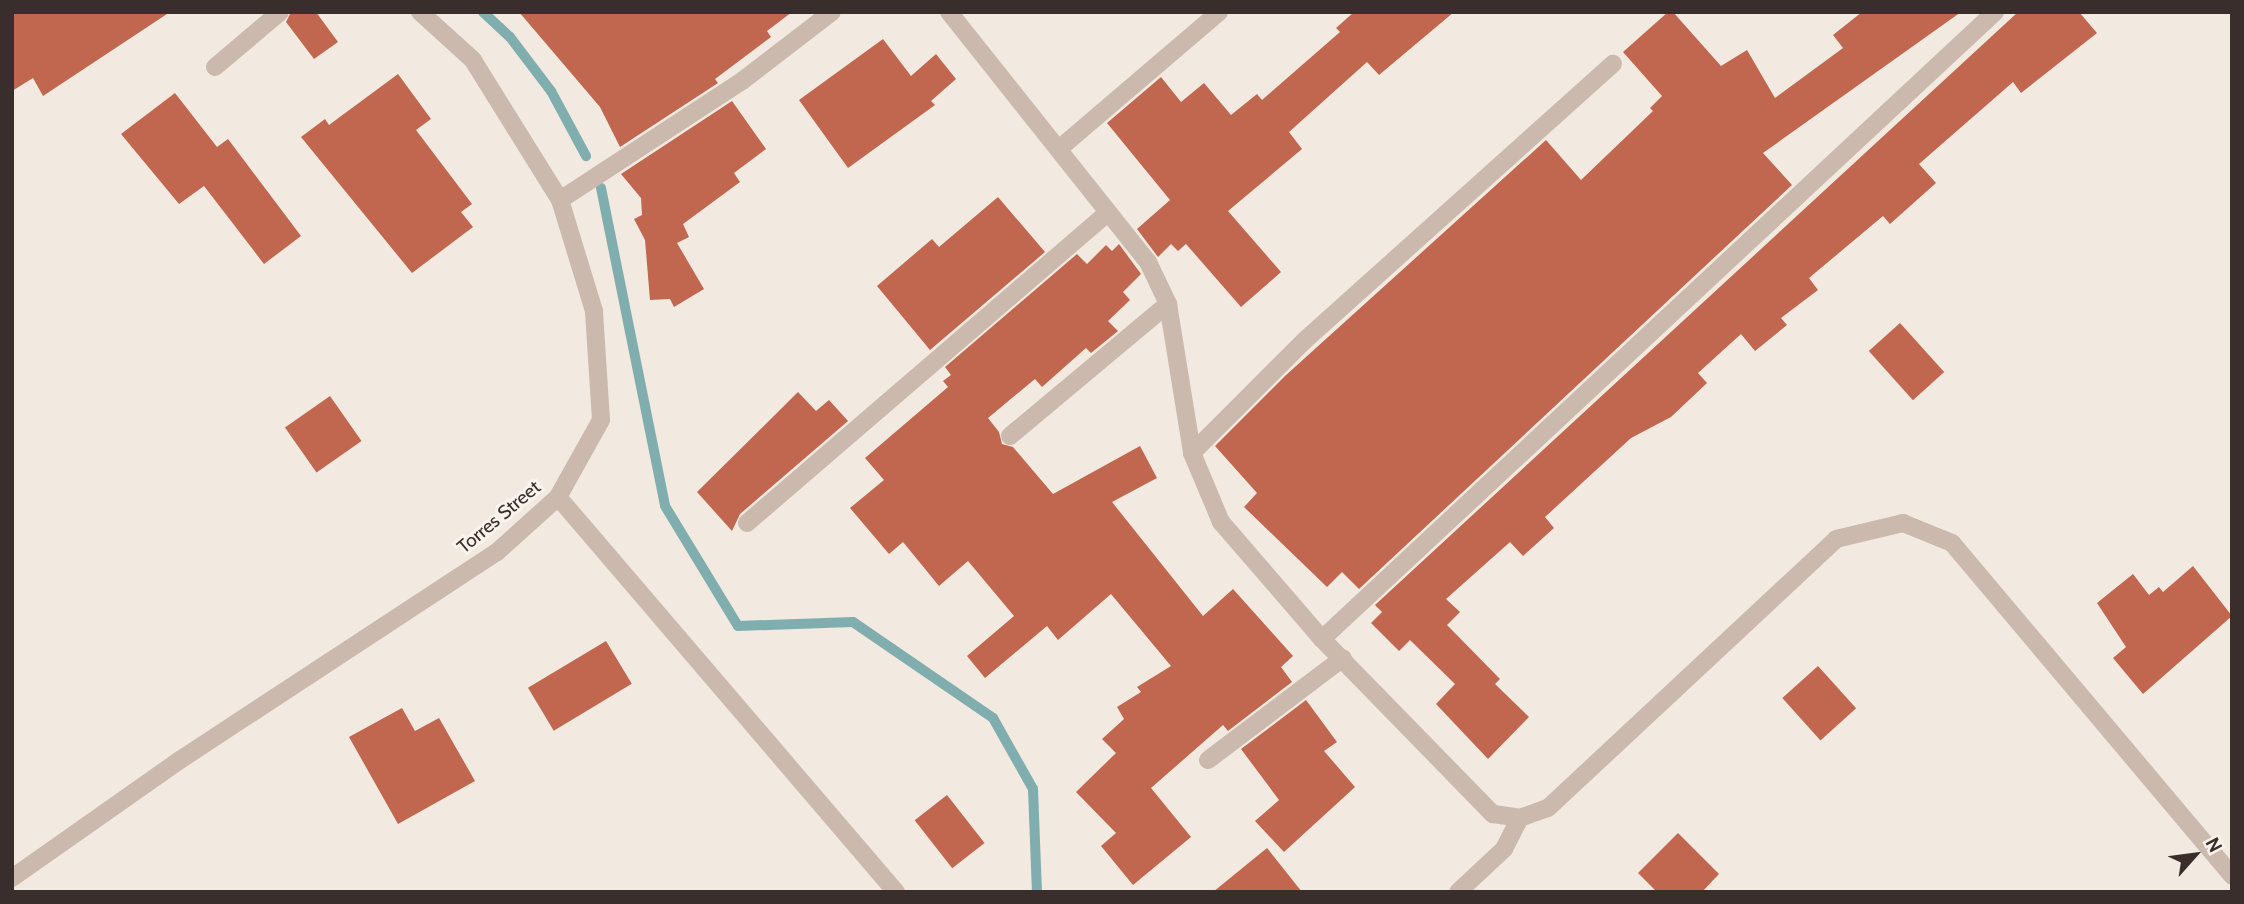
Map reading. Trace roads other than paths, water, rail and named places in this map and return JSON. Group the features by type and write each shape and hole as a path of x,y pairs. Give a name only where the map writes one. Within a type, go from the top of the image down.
{"street":[{"path":"215,67 280,12"},
{"name":"Torres Street","path":"12,878 180,760 497,552 558,497 601,420 594,311 560,200 472,60 420,12"},
{"path":"560,200 742,82 832,12"},
{"path":"949,12 1147,262 1168,304 1192,453 1221,522 1322,639 1493,814 1520,818 1548,808 1836,539 1903,523 1952,543 2232,876"},
{"path":"1059,149 1219,12"},
{"path":"1322,639 1995,12"},
{"path":"1192,453 1304,341 1613,64"},
{"path":"747,523 1108,212"},
{"path":"1010,436 1168,304"},
{"path":"558,497 896,892"},
{"path":"1208,760 1343,658"},
{"path":"1458,892 1504,849 1520,818"}],"waterway":[{"path":"483,12 510,37 551,91 586,156"},
{"path":"601,188 665,506 738,626 853,622 993,718 1033,789 1037,892"}]}
